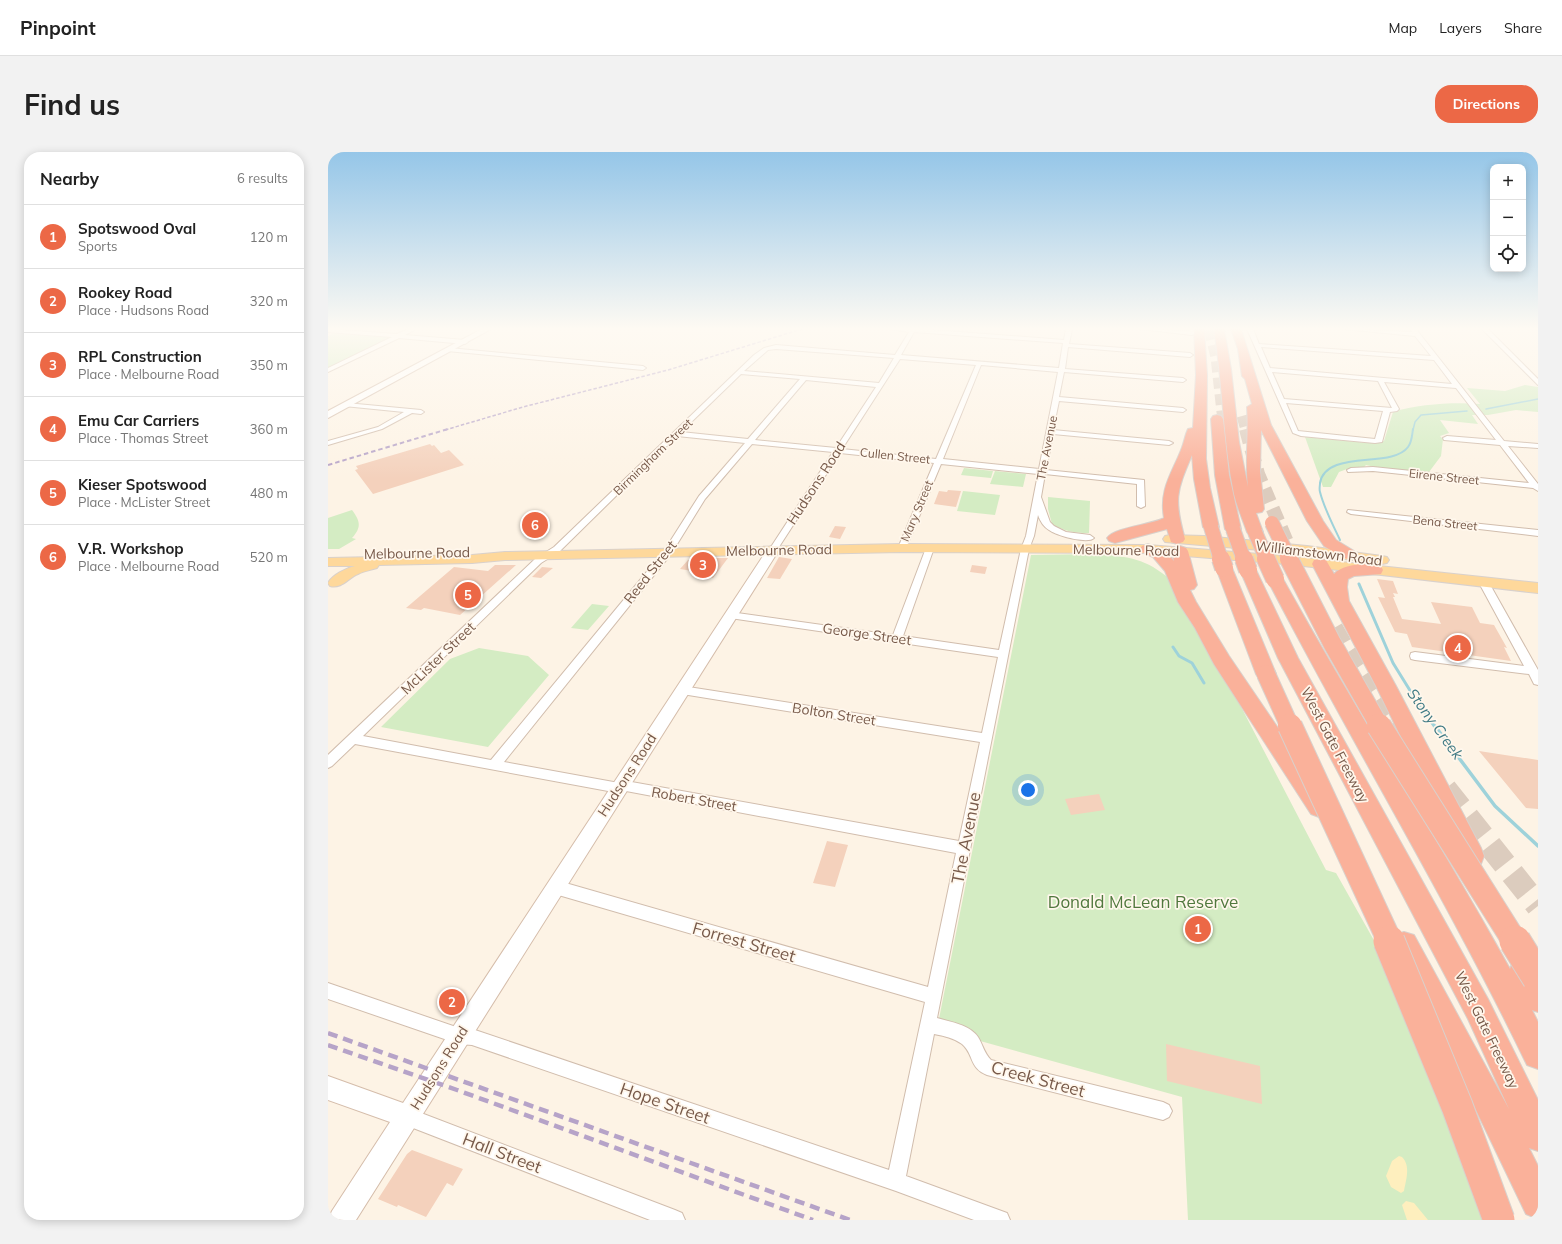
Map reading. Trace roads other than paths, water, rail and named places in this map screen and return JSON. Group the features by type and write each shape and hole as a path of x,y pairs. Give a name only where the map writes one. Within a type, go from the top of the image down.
{"highway":[{"path":"1204,628 1187,582 1172,520 1171,490 1192,440 1207,379"},
{"path":"1207,379 1203,393 1199,450 1202,481 1211,528 1224,568 1240,612 1266,674 1389,941 1457,1106 1499,1220"},
{"name":"West Gate Freeway","path":"1211,379 1220,472 1225,504 1248,570 1288,658 1478,1009 1538,1135"},
{"path":"1227,379 1232,442 1242,496 1323,628 1384,734 1538,978"},
{"path":"1237,379 1240,402"},
{"path":"1248,379 1254,418 1254,477 1262,530"},
{"path":"1251,379 1265,425 1315,521 1330,543 1348,554"},
{"path":"1115,538 1132,532 1163,525 1172,520"},
{"path":"1315,521 1318,557 1344,609 1386,686 1480,872 1538,998"},
{"name":"West Gate Freeway","path":"1262,530 1263,552 1275,579 1306,638 1422,837 1468,920 1538,1054"},
{"path":"1148,549 1159,554 1172,570 1187,602 1242,692 1352,858 1406,948 1488,1101 1538,1202"},
{"path":"1344,609 1338,588 1341,577 1351,571 1375,570"}],"main road":[{"name":"Melbourne Road","path":"328,562 472,559 505,556 668,552 902,548 950,549 1026,545 1090,538 1115,538 1318,557"},
{"name":"Melbourne Road","path":"1026,545 1148,549 1179,545"},
{"name":"Melbourne Road","path":"328,554 481,552 505,556"},
{"name":"Williamstown Road","path":"1318,557 1348,554 1482,581"},
{"name":"Williamstown Road","path":"1318,557 1375,570 1538,588"},
{"path":"335,583 355,570 397,560"}],"street":[{"path":"328,414 395,379"},
{"name":"Birmingham Street","path":"548,555 557,549 733,379"},
{"name":"Reed Street","path":"494,765 668,552 702,498 803,379"},
{"path":"813,379 880,385"},
{"name":"Hudsons Road","path":"341,1220 884,379"},
{"name":"Mary Street","path":"902,548 973,379"},
{"name":"The Avenue","path":"896,1182 986,738 1026,545 1038,495 1059,379"},
{"path":"1169,379 1183,380"},
{"path":"1271,379 1293,431 1301,434 1375,441 1379,440 1390,410"},
{"path":"1367,379 1458,386"},
{"path":"1452,379 1537,487"},
{"path":"1281,401 1390,410 1396,409 1380,380"},
{"path":"1056,399 1183,410"},
{"path":"346,405 421,412"},
{"path":"328,443 380,428 411,411"},
{"path":"1050,432 1169,443"},
{"name":"Cullen Street","path":"677,434 1141,482 1141,506"},
{"path":"1446,438 1538,446"},
{"name":"Eirene Street","path":"1351,470 1373,470 1537,487"},
{"name":"The Avenue","path":"1038,495 1042,517 1048,526 1055,531 1067,535 1090,538"},
{"name":"Bena Street","path":"1351,512 1538,533"},
{"path":"896,638 931,548"},
{"name":"McLister Street","path":"328,763 538,561 548,555"},
{"path":"1482,581 1535,676"},
{"name":"George Street","path":"730,615 1004,654"},
{"path":"1415,656 1535,676"},
{"name":"Bolton Street","path":"682,690 986,738"},
{"name":"Robert Street","path":"353,739 619,788 626,786 964,848"},
{"name":"Forrest Street","path":"555,887 934,997"},
{"name":"Hope Street","path":"328,991 459,1036 472,1037 896,1182 1000,1220"},
{"name":"Creek Street","path":"929,1024 961,1034 972,1042 980,1062 987,1067 1163,1111"},
{"name":"Hall Street","path":"328,1088 408,1117 675,1220"}],"waterway":[{"name":"Stony Creek","path":"1486,409 1538,399"},
{"name":"Stony Creek","path":"1413,430 1415,422 1421,415 1467,411"},
{"name":"Stony Creek","path":"1340,540 1326,510 1320,491 1320,483 1325,473 1334,466 1346,462 1388,457 1400,453 1408,447 1412,438 1413,429"},
{"name":"Stony Creek","path":"1359,584 1393,663 1419,705 1435,727"},
{"path":"1173,647 1179,656 1192,663 1204,683"},
{"name":"Stony Creek","path":"1435,726 1495,806 1538,846"}],"tunnel":[{"path":"1218,379 1222,412 1227,430"},
{"path":"1242,416 1246,430"},
{"path":"1226,429 1231,448"},
{"path":"1246,429 1258,474 1287,542"},
{"path":"1334,628 1343,644 1399,727"},
{"path":"1347,692 1371,727"},
{"path":"1370,726 1383,745"},
{"path":"1398,726 1404,735"},
{"path":"1445,789 1538,906"}],"railway":[{"path":"445,430 523,407 633,379"},
{"path":"328,465 448,429"},
{"path":"328,1033 850,1220"},
{"path":"328,1045 457,1090 813,1220"}],"place":[{"name":"V.R. Workshop","path":"535,525"},
{"name":"RPL Construction","path":"703,565"},
{"name":"Kieser Spotswood","path":"468,595"},
{"name":"Emu Car Carriers","path":"1458,648"},
{"name":"Spotswood Oval","path":"1198,929"},
{"name":"Rookey Road","path":"452,1002"}],"park label":[{"name":"Donald McLean Reserve","path":"1143,902"}]}
